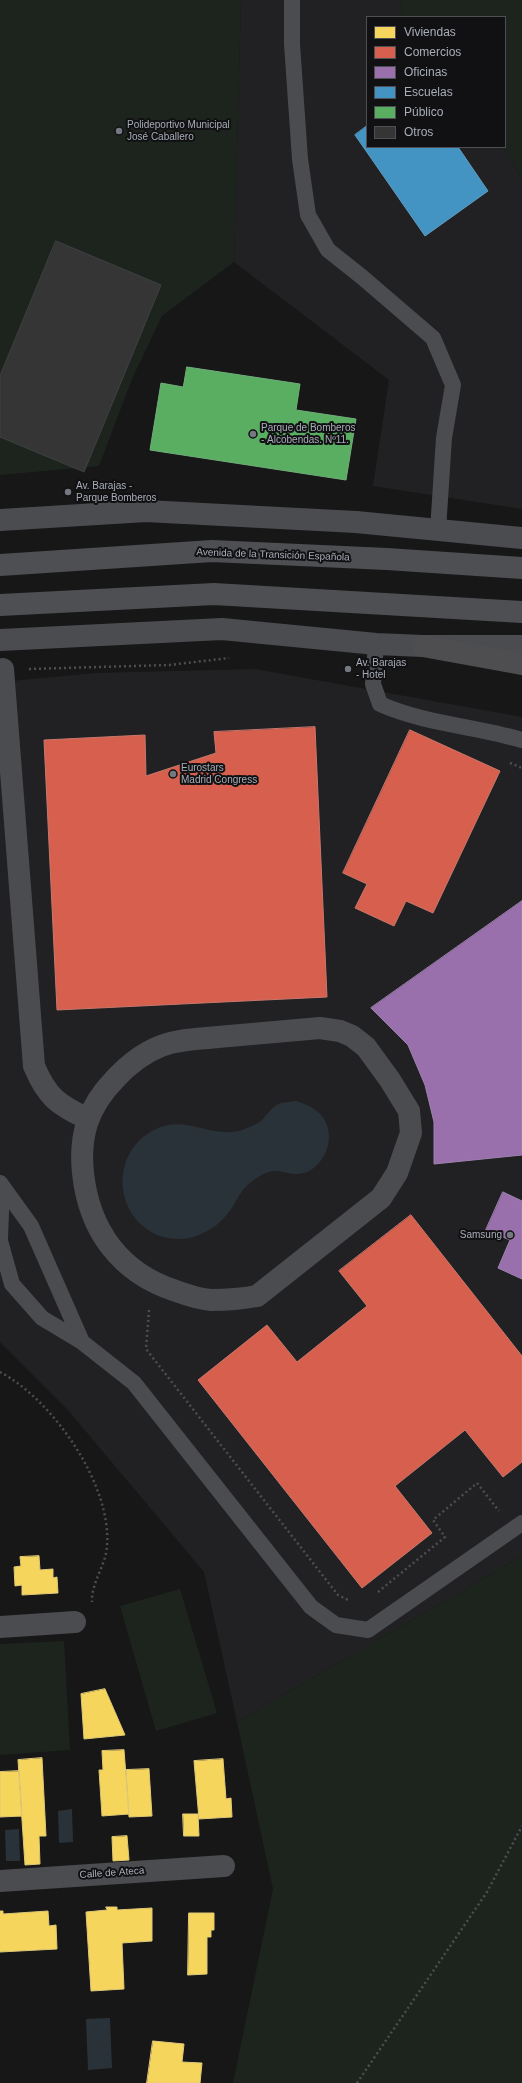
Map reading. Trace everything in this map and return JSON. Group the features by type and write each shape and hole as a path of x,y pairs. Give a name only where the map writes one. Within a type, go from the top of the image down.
{"highway":[{"path":"423,646 522,664"}],"main road":[{"name":"Avenida de la Transición Española","path":"0,565 212,552 387,559 522,568"},
{"path":"0,605 214,594 522,612"}],"street":[{"path":"0,520 146,511 356,522 522,538"},
{"path":"0,640 222,629 376,644 423,646 522,646"},
{"path":"3,669 34,1066 40,1081 61,1106 88,1120"},
{"path":"320,1028 340,1031 352,1036 366,1047 386,1074 409,1111 411,1133 397,1173 381,1198 257,1296 235,1300 210,1300 161,1286 144,1276 119,1256 109,1245 91,1214 85,1194 81,1153 88,1120 97,1099 126,1067 142,1055 162,1045 187,1040 320,1028"},
{"path":"0,1627 75,1622"},
{"name":"Calle de Ateca","path":"0,1880 224,1866"}],"lane":[{"path":"292,0 292,44 300,159 308,215 328,250 433,338 453,385 444,438 438,530"},
{"path":"376,644 373,684 380,704 404,715 498,733 522,740"},
{"path":"0,1238 1,1185"},
{"path":"1,1185 31,1226 82,1342"},
{"path":"0,1241 12,1284 42,1318 82,1342 134,1383 311,1607 336,1625 368,1630 522,1523"}],"path":[{"path":"3,669 169,665 231,658"},
{"path":"161,1286 148,1312 146,1349 338,1595 354,1604"},
{"path":"0,1372 13,1379 58,1422 90,1470 106,1517 107,1547 91,1599 94,1619 75,1622"},
{"path":"372,1596 446,1536 433,1520 476,1483 503,1516"},
{"path":"357,2083 487,1892 522,1826"}],"shaded area":[{"name":"Polideportivo Municipal José Caballero","path":"0,0 241,0 234,262 162,316 132,379 99,466 0,475"},
{"path":"241,0 402,0 401,13 403,16 366,16 366,148 504,148 522,180 522,509 373,486 389,380 234,262"},
{"path":"402,0 522,0 522,180 504,148 506,148 506,16 403,16 401,13"},
{"path":"255,669 522,717 522,1556 237,1722 204,1572 67,1409 0,1342 0,682 95,673"},
{"path":"296,1101 309,1106 320,1114 325,1121 328,1130 329,1139 324,1156 312,1169 304,1173 297,1174 274,1171 259,1176 243,1189 229,1212 220,1222 197,1236 177,1239 163,1237 145,1228 133,1214 125,1198 123,1181 125,1164 133,1148 146,1135 164,1126 173,1124 192,1126 220,1132 239,1131 261,1121 278,1105"},
{"path":"522,1556 522,2083 233,2083 273,1889 237,1722"},
{"path":"180,1589 217,1713 156,1731 120,1606"},
{"path":"64,1641 70,1750 0,1755 0,1644"},
{"path":"72,1809 73,1842 59,1843 58,1811"},
{"path":"19,1829 20,1861 6,1861 5,1830"},
{"path":"110,2018 112,2068 88,2070 86,2019"}],"building: Viviendas":[{"path":"39,1556 40,1570 53,1569 53,1578 57,1577 58,1593 22,1595 22,1585 15,1586 14,1567 21,1566 20,1557"},
{"path":"105,1689 125,1735 84,1739 81,1694"},
{"path":"124,1750 129,1814 102,1816 99,1770 103,1770 102,1751"},
{"path":"42,1758 46,1836 39,1836 40,1864 25,1865 18,1760"},
{"path":"223,1759 226,1799 231,1798 232,1817 199,1819 194,1761"},
{"path":"149,1769 152,1816 129,1817 126,1770"},
{"path":"19,1771 22,1816 0,1817 0,1772"},
{"path":"183,1814 198,1814 199,1836 184,1836"},
{"path":"127,1836 129,1860 113,1861 112,1837"},
{"path":"106,1907 117,1907 117,1910 152,1908 152,1941 122,1943 124,1989 91,1991 86,1912 107,1910"},
{"path":"0,1911 3,1911 3,1914 48,1911 49,1926 56,1925 57,1949 0,1952"},
{"path":"189,1913 214,1913 214,1930 211,1930 211,1937 207,1937 207,1974 188,1975"},
{"path":"153,2041 184,2044 182,2062 202,2063 200,2083 147,2083"}],"building: Comercios":[{"path":"315,727 327,997 57,1010 44,740 145,735 146,776 216,753 214,732"},
{"path":"410,730 500,771 433,913 406,901 394,926 355,908 367,884 343,873"},
{"path":"411,1215 522,1356 522,1462 503,1477 465,1430 395,1486 432,1533 362,1588 198,1380 267,1325 297,1362 367,1306 339,1271"}],"building: Oficinas":[{"path":"522,901 522,1155 434,1164 434,1122 425,1085 408,1045 371,1008"},
{"name":"Samsung","path":"503,1192 522,1201 522,1279 498,1268 510,1240 486,1230"}],"building: Escuelas":[{"path":"366,127 366,148 459,148 488,191 425,236 355,135"}],"building: Público":[{"name":"Parque de Bomberos - Alcobendas. Nº11.","path":"187,367 300,384 296,410 356,419 346,480 150,450 161,383 183,387"}],"building: Otros":[{"path":"56,241 161,285 84,472 0,437 0,376"}],"place":[{"name":"Polideportivo Municipal José Caballero","path":"119,131"},
{"name":"Parque de Bomberos - Alcobendas. Nº11.","path":"253,434"},
{"name":"Av. Barajas - Parque Bomberos","path":"68,492"},
{"name":"Av. Barajas - Hotel","path":"348,669"},
{"name":"Eurostars Madrid Congress","path":"173,774"},
{"name":"Samsung","path":"510,1235"}]}
